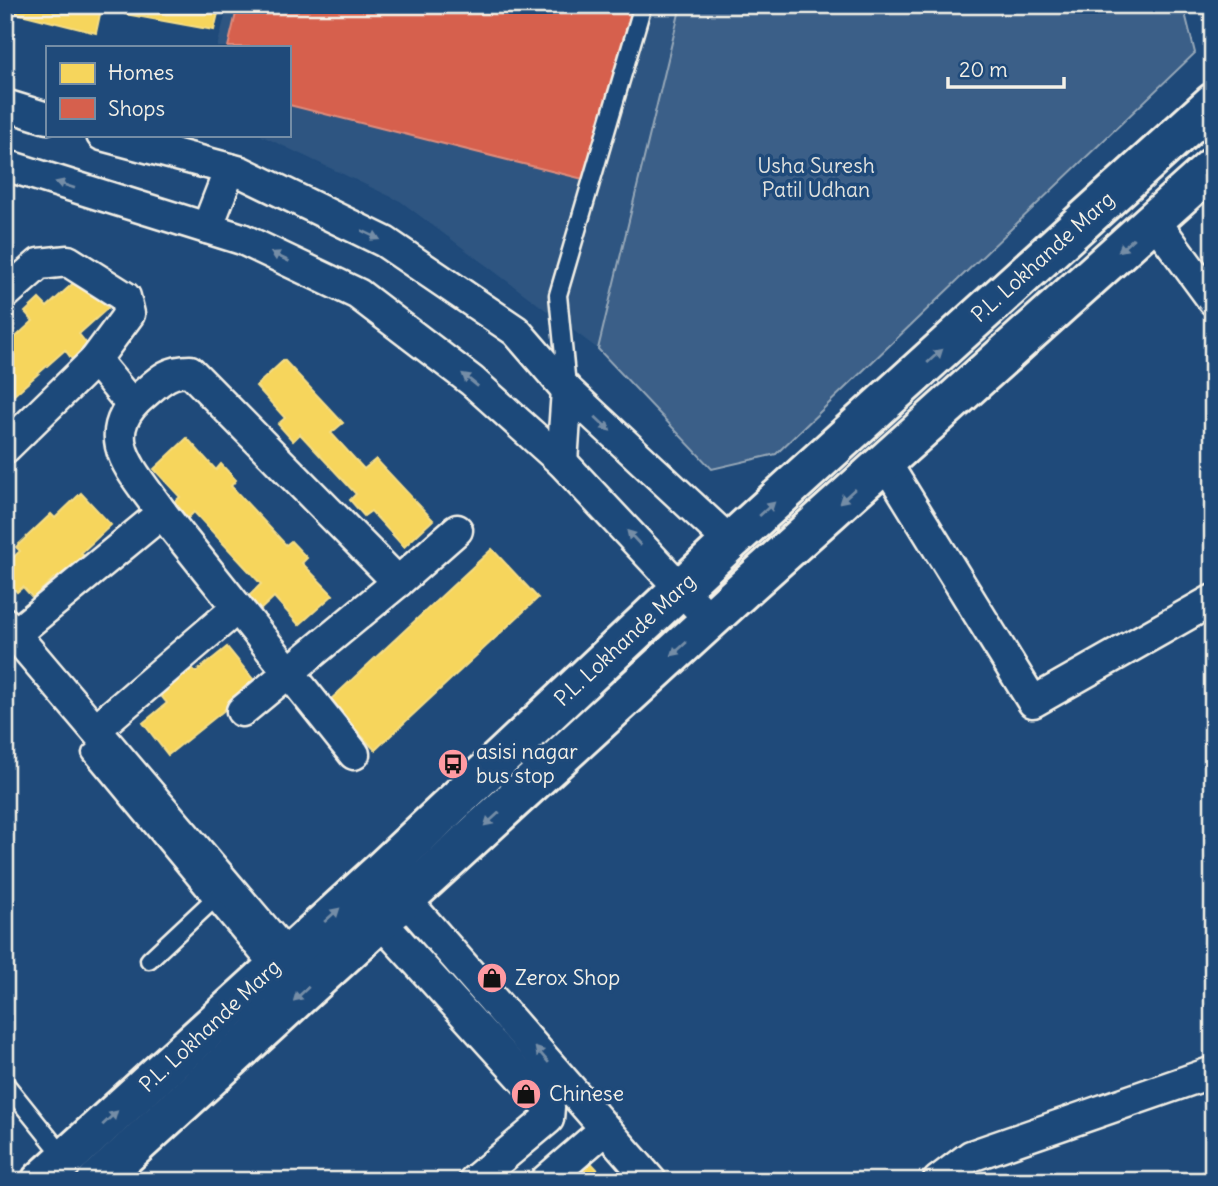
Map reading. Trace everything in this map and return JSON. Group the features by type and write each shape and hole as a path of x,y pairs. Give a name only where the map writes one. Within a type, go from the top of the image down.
{"main road":[{"name":"P.L. Lokhande Marg","path":"97,1181 389,897 681,588 1213,103"},
{"name":"P.L. Lokhande Marg","path":"53,1170 279,963 389,897 710,620 1213,167"},
{"path":"1043,257 1074,292"}],"street":[{"path":"5,105 46,118"},
{"path":"106,136 230,169 386,242 516,331 567,390 730,542"},
{"path":"5,165 242,239 358,294 472,381 562,462 710,620"},
{"path":"207,228 230,169"},
{"path":"1154,220 1213,300"},
{"path":"5,260 12,264 68,261 125,297 129,314 95,360 5,448"},
{"path":"5,294 39,264"},
{"path":"95,360 131,404"},
{"path":"354,754 162,513 120,452 118,429 131,404 171,371 190,371 398,582"},
{"path":"562,462 567,390"},
{"path":"886,462 1033,702 1213,600"},
{"path":"162,513 10,628 93,741 279,963"},
{"path":"242,711 457,530"},
{"path":"93,741 237,608"},
{"path":"389,897 606,1129 651,1181"},
{"path":"389,897 549,1107 548,1119 474,1181"},
{"path":"938,1181 971,1156 1213,1072"},
{"path":"545,1181 606,1129"}],"lane":[{"path":"567,390 558,295 643,5"},
{"path":"93,741 213,900 279,963"},
{"path":"149,960 213,900"},
{"path":"5,1083 53,1170"}],"shaded area":[{"path":"228,5 681,5 598,349 400,201 262,136 290,136 290,46 217,46"}],"green space":[{"name":"Usha Suresh Patil Udhan","path":"681,5 1183,5 1195,53 776,454 712,469 598,349"}],"building: Homes":[{"path":"5,5 102,5 96,33 5,10"},
{"path":"127,5 220,5 214,30 125,14"},
{"path":"80,277 108,308 79,334 94,353 77,366 65,350 5,403 5,347 33,321 25,312 39,299 47,307"},
{"path":"284,360 343,423 331,433 364,469 376,459 433,520 404,547 371,511 364,516 350,500 356,494 300,434 293,441 278,424 285,418 256,386"},
{"path":"187,438 216,470 221,464 236,480 231,486 286,545 291,541 307,558 302,563 333,595 299,625 274,597 259,611 247,598 261,584 194,512 185,521 171,505 180,497 154,469"},
{"path":"81,493 111,525 81,553 89,562 62,587 54,578 33,598 23,587 17,592 5,579 5,565 20,551 16,547 51,514 55,518"},
{"path":"492,549 538,598 375,750 329,701"},
{"path":"227,647 257,684 168,755 143,723 167,703 157,691 190,666 196,672"},
{"path":"582,1153 608,1181 551,1181"}],"building: Shops":[{"path":"238,5 636,5 591,181 290,105 290,46 228,46"}],"place":[{"name":"asisi nagar bus stop","path":"453,764"},
{"name":"Zerox Shop","path":"492,978"},
{"name":"Chinese","path":"526,1094"}]}
